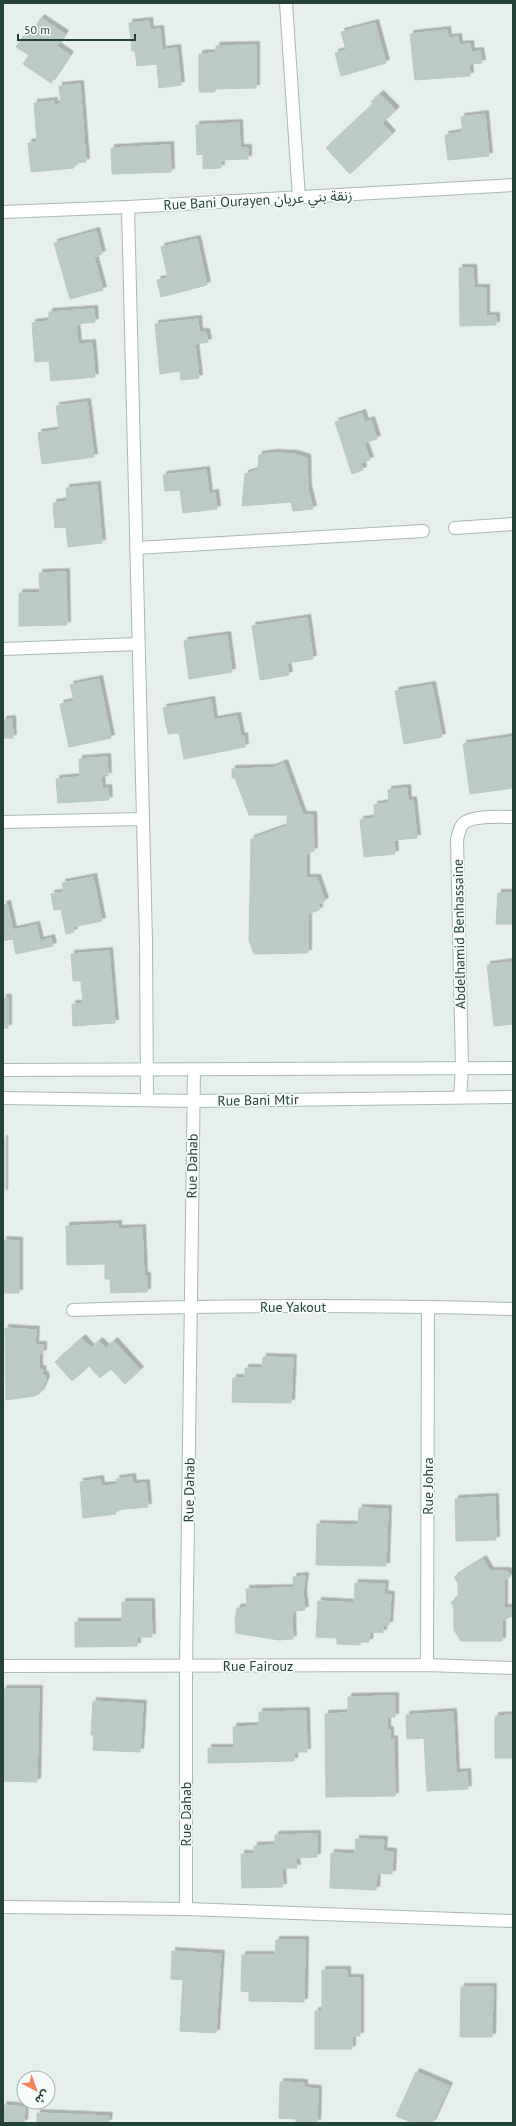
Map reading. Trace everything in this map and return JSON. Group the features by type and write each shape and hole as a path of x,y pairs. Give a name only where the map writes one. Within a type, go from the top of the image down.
{"street":[{"path":"286,3 299,198"},
{"name":"Rue Bani Ourayen زنقة بني عريان","path":"3,212 299,198 513,185"},
{"path":"128,207 147,1100"},
{"path":"455,528 513,524"},
{"path":"136,548 423,531"},
{"path":"3,649 138,644"},
{"name":"Abdelhamid Benhassaine","path":"460,1097 462,1068 457,839 464,822 472,818 513,817"},
{"path":"3,822 142,819"},
{"path":"3,1070 513,1068"},
{"name":"Rue Dahab","path":"186,1909 186,1667 194,1070"},
{"name":"Rue Bani Mtir","path":"3,1098 193,1101 513,1097"},
{"name":"Rue Yakout","path":"73,1310 192,1307 428,1307 513,1309"},
{"name":"Rue Johra","path":"427,1665 428,1307"},
{"name":"Rue Fairouz","path":"3,1666 186,1667 427,1665 513,1668"},
{"path":"3,1907 186,1909 513,1921"}],"building":[{"path":"41,18 65,34 57,46 70,55 51,83 23,64 29,55 16,47 29,28 33,30"},
{"path":"149,21 150,30 160,29 162,50 177,48 181,85 159,88 157,64 137,66 135,51 132,51 129,23"},
{"path":"375,23 386,63 341,76 335,53 346,50 341,32"},
{"path":"447,30 448,38 458,37 459,45 470,44 471,52 480,51 482,63 469,64 470,76 415,80 410,34"},
{"path":"256,45 256,88 215,89 215,92 199,92 199,54 216,53 216,46"},
{"path":"80,84 86,162 74,163 74,168 31,172 28,143 37,142 34,103 54,101 54,105 61,104 59,86"},
{"path":"380,94 396,110 382,123 392,134 350,174 326,148 373,104 371,102"},
{"path":"485,114 489,156 448,160 445,135 463,132 461,117"},
{"path":"239,123 240,148 248,148 248,159 221,160 221,168 203,169 203,154 197,155 196,125"},
{"path":"170,145 171,172 112,174 111,148"},
{"path":"96,231 102,254 94,257 103,290 70,299 54,243"},
{"path":"197,239 207,285 161,297 157,280 168,278 161,247"},
{"path":"459,268 473,268 474,288 486,288 486,316 496,316 496,325 460,326"},
{"path":"94,309 95,322 76,324 78,344 92,343 95,377 51,381 49,361 35,362 32,323 49,321 49,312"},
{"path":"198,319 199,332 206,332 208,342 195,344 199,378 181,380 180,371 160,374 155,324"},
{"path":"87,402 94,457 42,464 38,433 59,430 56,406"},
{"path":"362,413 365,422 371,420 377,439 364,443 370,460 361,463 363,470 352,474 335,422"},
{"path":"273,453 295,454 307,458 308,489 313,509 293,511 291,502 242,506 245,474 258,470 259,455"},
{"path":"206,470 209,494 215,493 217,509 183,513 180,490 165,491 163,475"},
{"path":"97,485 102,543 68,547 66,527 55,528 53,503 67,501 66,488"},
{"path":"66,572 67,625 19,626 19,593 40,593 39,573"},
{"path":"307,618 313,659 287,663 289,675 260,680 252,626"},
{"path":"227,635 232,672 189,679 184,641"},
{"path":"99,679 111,738 69,747 60,704 74,701 70,685"},
{"path":"432,685 442,737 404,744 395,691"},
{"path":"211,700 214,720 237,716 241,737 244,736 245,747 184,759 179,733 168,734 163,708"},
{"path":"12,719 13,738 3,738 3,720"},
{"path":"512,737 513,788 470,794 463,744"},
{"path":"107,757 108,776 101,776 102,789 108,788 109,800 58,803 56,779 80,777 79,759"},
{"path":"284,763 303,815 313,815 314,851 306,854 306,878 317,878 325,901 319,904 319,910 308,914 308,953 254,954 249,941 251,839 287,826 287,815 249,815 235,778 232,778 232,769 272,768"},
{"path":"407,788 408,801 413,800 417,838 394,840 395,854 364,857 360,820 375,818 374,805 389,803 388,790"},
{"path":"93,877 102,921 73,927 74,932 66,934 61,909 54,910 51,894 64,892 62,883"},
{"path":"498,893 513,893 513,924 496,924"},
{"path":"7,904 13,930 36,925 40,941 51,938 53,946 16,954 13,939 3,941 3,905"},
{"path":"109,951 115,1023 73,1026 72,1004 83,1004 81,981 73,981 71,954"},
{"path":"511,962 513,1024 494,1026 487,965"},
{"path":"3,998 8,998 8,1028 3,1028"},
{"path":"4,1139 4,1193 3,1193"},
{"path":"118,1224 118,1229 142,1228 144,1276 147,1276 147,1292 111,1293 110,1279 105,1279 105,1264 67,1265 66,1226"},
{"path":"3,1240 19,1241 19,1293 3,1293"},
{"path":"5,1328 36,1330 35,1345 43,1345 43,1353 39,1354 39,1368 43,1370 42,1375 45,1375 46,1380 40,1393 34,1396 6,1400"},
{"path":"82,1338 91,1348 99,1341 106,1348 114,1341 140,1370 125,1384 111,1369 100,1378 89,1366 72,1381 55,1362"},
{"path":"263,1357 293,1358 291,1403 232,1402 233,1378 245,1378 245,1368 262,1368"},
{"path":"132,1477 133,1484 146,1483 148,1507 115,1510 116,1514 83,1518 80,1482 100,1479 101,1486 117,1485 116,1479"},
{"path":"495,1497 496,1540 456,1541 455,1499"},
{"path":"359,1508 388,1509 386,1566 316,1565 317,1524 358,1525"},
{"path":"483,1559 490,1571 507,1571 511,1576 504,1580 504,1608 512,1608 513,1616 502,1620 502,1641 461,1641 454,1630 454,1608 451,1602 458,1598 458,1583 454,1577"},
{"path":"305,1576 303,1593 305,1610 293,1611 293,1639 279,1640 236,1633 235,1620 237,1608 247,1607 246,1589 294,1588 293,1577"},
{"path":"355,1583 385,1584 384,1594 391,1595 389,1625 383,1625 383,1633 370,1632 369,1642 360,1642 360,1645 337,1644 337,1638 316,1637 318,1601 354,1603"},
{"path":"122,1602 151,1602 152,1637 137,1637 137,1646 75,1647 75,1622 122,1622"},
{"path":"3,1689 39,1689 37,1782 3,1781"},
{"path":"395,1696 395,1717 387,1717 387,1730 390,1730 390,1740 394,1739 395,1796 326,1797 325,1714 348,1713 348,1697"},
{"path":"93,1701 143,1704 140,1752 93,1750 94,1735 91,1735"},
{"path":"306,1711 307,1752 294,1752 294,1761 208,1763 208,1748 234,1748 233,1727 259,1726 259,1712"},
{"path":"453,1712 456,1773 467,1772 468,1789 427,1791 424,1738 407,1739 406,1715"},
{"path":"513,1715 513,1758 495,1758 495,1716"},
{"path":"317,1834 317,1857 296,1858 297,1868 282,1868 283,1887 242,1888 241,1854 254,1854 254,1846 275,1845 275,1835"},
{"path":"356,1839 384,1840 383,1851 393,1852 392,1874 377,1873 376,1890 330,1888 331,1853 355,1854"},
{"path":"276,1940 305,1940 304,2002 249,2001 249,1992 241,1991 242,1955 275,1955"},
{"path":"172,1951 221,1954 216,2033 180,2031 183,1980 171,1979"},
{"path":"322,1970 347,1970 347,1978 360,1978 360,2036 352,2036 352,2049 315,2049 315,2011 322,2011"},
{"path":"461,1987 493,1987 492,2037 460,2037"},
{"path":"416,2072 449,2086 432,2123 413,2123 396,2116"},
{"path":"280,2082 304,2083 304,2088 318,2089 317,2123 296,2122 296,2119 279,2118"},
{"path":"3,2105 16,2106 16,2110 25,2110 24,2123 3,2123"},
{"path":"37,2113 109,2116 108,2123 37,2123"}]}
